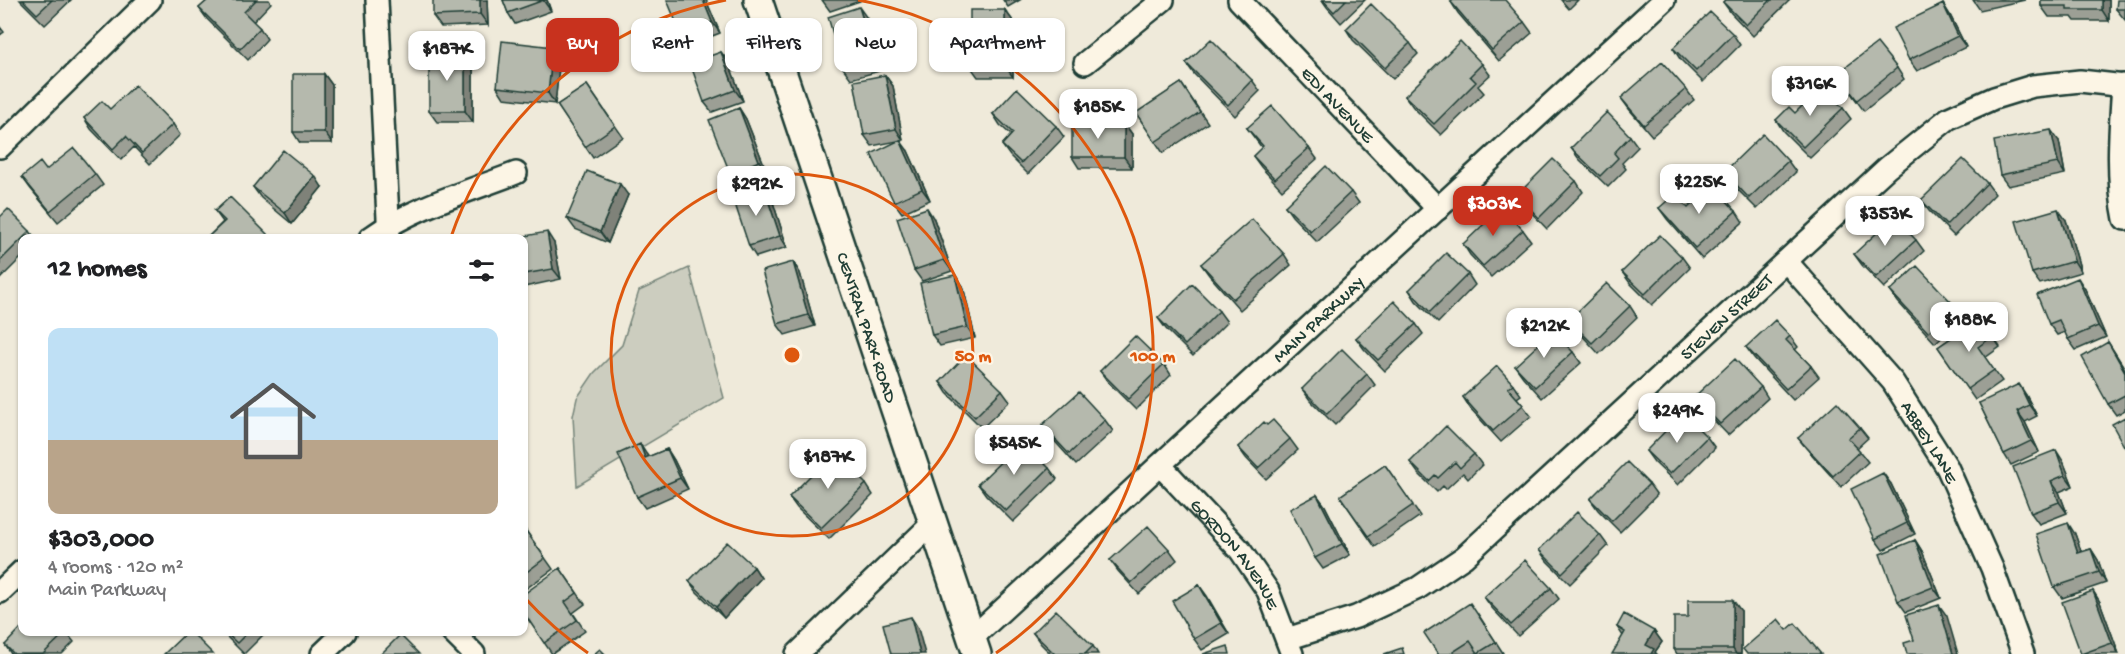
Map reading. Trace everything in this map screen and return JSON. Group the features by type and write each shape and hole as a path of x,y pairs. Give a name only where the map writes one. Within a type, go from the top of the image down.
{"street":[{"path":"0,147 150,0"},
{"path":"377,0 389,232 516,173"},
{"name":"CENTRAL PARK ROAD","path":"758,0 974,646"},
{"path":"1085,63 1163,0"},
{"name":"EDI AVENUE","path":"1239,0 1438,209"},
{"name":"MAIN PARKWAY","path":"974,646 1160,465 1664,0"},
{"name":"STEVEN STREET","path":"1289,646 1418,588 1464,557 1887,168 1949,118 1994,98 2034,86 2080,81 2124,85"},
{"path":"2124,85 2120,150 2121,199 2125,219"},
{"name":"ABBEY LANE","path":"1786,261 1893,382 1947,466 1992,568 2023,654"},
{"name":"GORDON AVENUE","path":"1160,465 1240,550 1268,591 1289,646"},
{"path":"797,654 934,522"},
{"path":"0,592 18,574"},
{"path":"322,654 341,636"},
{"path":"456,636 474,654"}],"shaded area":[{"path":"689,268 724,398 577,486 573,416 577,398 594,373 622,345 639,291"}],"building":[{"path":"23,0 52,0 37,14"},
{"path":"208,0 256,0 244,12 260,28 240,49 199,8"},
{"path":"433,0 480,0 480,14 433,16"},
{"path":"503,0 544,0 508,13"},
{"path":"667,0 703,0 710,18 674,18"},
{"path":"1323,0 1346,0 1334,12"},
{"path":"1453,0 1505,0 1524,22 1492,50 1451,2"},
{"path":"1725,0 1771,0 1746,25 1723,2"},
{"path":"2041,0 2102,0 2102,10 2067,10 2067,6 2041,6"},
{"path":"2117,0 2125,0 2125,9 2116,9"},
{"path":"1371,4 1410,43 1385,68 1346,29"},
{"path":"1943,4 1958,36 1909,60 1893,28"},
{"path":"859,7 862,18 834,18 834,37 828,17"},
{"path":"970,10 1005,10 1005,18 970,18"},
{"path":"1710,12 1733,34 1696,71 1673,48"},
{"path":"1211,39 1252,80 1228,105 1186,63"},
{"path":"502,41 546,46 546,72 550,72 548,93 497,87"},
{"path":"1460,41 1482,64 1470,76 1476,82 1434,124 1405,96"},
{"path":"1877,43 1897,68 1857,100 1837,74"},
{"path":"429,52 465,52 465,111 429,111"},
{"path":"721,52 725,72 728,72 735,90 704,102 693,72 713,72 713,55"},
{"path":"1662,62 1686,89 1644,125 1621,98"},
{"path":"293,74 324,74 324,132 293,132"},
{"path":"885,75 896,129 864,135 854,81"},
{"path":"1181,83 1200,112 1155,142 1136,113"},
{"path":"135,85 173,124 142,153 126,136 113,149 84,118 102,101 110,109"},
{"path":"587,85 615,126 585,147 557,105"},
{"path":"1822,86 1843,108 1803,147 1776,120 1789,107 1795,113"},
{"path":"1017,88 1056,126 1021,163 1002,145 1013,133 993,114"},
{"path":"1272,106 1309,148 1275,179 1253,156 1263,146 1247,128"},
{"path":"739,108 759,161 730,173 709,120"},
{"path":"1607,112 1630,136 1614,153 1618,158 1600,176 1571,148"},
{"path":"1072,123 1124,123 1124,157 1072,157"},
{"path":"2051,130 2058,163 2000,175 1994,141"},
{"path":"1763,134 1788,161 1749,198 1724,172"},
{"path":"900,140 922,189 894,202 871,154"},
{"path":"74,148 95,174 50,211 22,177 40,162 46,170"},
{"path":"283,150 315,176 285,213 253,187"},
{"path":"1553,159 1576,181 1539,218 1517,195"},
{"path":"1963,159 1987,183 1946,225 1921,200"},
{"path":"1326,166 1351,192 1310,231 1285,206"},
{"path":"587,171 620,184 600,232 567,218"},
{"path":"1712,185 1736,211 1695,248 1659,208 1675,194 1688,208"},
{"path":"764,188 780,236 749,246 733,198"},
{"path":"230,197 267,234 211,234 225,221 215,211"},
{"path":"1502,207 1523,230 1483,266 1463,244"},
{"path":"927,208 944,260 914,270 897,218"},
{"path":"8,209 30,231 27,234 18,234 18,243 0,261 0,217"},
{"path":"2058,209 2074,261 2032,273 2016,221"},
{"path":"1894,217 1916,240 1876,277 1854,254"},
{"path":"1252,219 1284,254 1233,299 1201,264"},
{"path":"547,232 553,269 528,273 528,235"},
{"path":"1660,235 1682,257 1645,294 1622,272"},
{"path":"1446,253 1468,274 1430,312 1409,290"},
{"path":"793,262 808,315 777,324 762,271"},
{"path":"1917,266 1955,306 1928,332 1890,291"},
{"path":"955,275 967,327 932,335 920,283"},
{"path":"2078,278 2098,326 2068,339 2059,320 2049,324 2037,295"},
{"path":"1607,283 1630,306 1592,343 1569,320"},
{"path":"1192,284 1219,311 1185,345 1158,318"},
{"path":"1394,301 1416,324 1378,360 1356,338"},
{"path":"1980,318 1993,336 1978,347 1994,370 1967,389 1938,347"},
{"path":"1775,320 1790,336 1786,340 1811,366 1786,389 1746,347"},
{"path":"1553,331 1573,352 1535,387 1515,366"},
{"path":"1135,336 1164,364 1128,399 1100,371"},
{"path":"2108,342 2125,372 2125,395 2108,404 2082,357"},
{"path":"1342,349 1367,374 1327,414 1302,389"},
{"path":"966,355 1002,390 975,417 940,382"},
{"path":"1735,359 1761,387 1720,424 1694,397"},
{"path":"1497,366 1513,384 1508,388 1523,405 1493,431 1463,397"},
{"path":"2019,384 2029,405 2017,411 2031,441 2004,454 1979,403"},
{"path":"1079,392 1105,420 1069,454 1042,425"},
{"path":"1837,402 1860,428 1848,438 1860,451 1833,476 1798,438"},
{"path":"1683,413 1707,437 1670,474 1646,451"},
{"path":"2125,417 2125,448 2112,424"},
{"path":"1273,420 1290,439 1258,468 1238,447 1264,422 1267,425"},
{"path":"1446,426 1474,454 1460,468 1455,462 1438,478 1435,475 1429,481 1410,462"},
{"path":"1022,441 1049,468 1006,511 978,484"},
{"path":"640,444 645,458 667,449 680,478 637,497 618,454"},
{"path":"2056,450 2065,475 2051,481 2059,502 2031,513 2013,467"},
{"path":"834,452 866,484 821,528 789,497"},
{"path":"1627,462 1649,484 1612,521 1590,499"},
{"path":"1385,465 1413,505 1368,536 1340,496"},
{"path":"1883,473 1907,523 1875,539 1851,489"},
{"path":"1317,495 1342,544 1315,558 1290,509"},
{"path":"1577,512 1600,535 1562,573 1539,550"},
{"path":"2068,523 2078,553 2091,549 2099,572 2054,587 2036,534"},
{"path":"1148,526 1169,549 1131,583 1110,560"},
{"path":"528,534 545,558 528,571"},
{"path":"1915,540 1933,587 1898,601 1880,554"},
{"path":"727,542 754,567 716,607 689,581"},
{"path":"1525,560 1551,588 1511,625 1484,597"},
{"path":"560,568 577,593 565,602 577,620 544,643 528,619 528,591"},
{"path":"1199,585 1221,623 1194,639 1172,601"},
{"path":"2093,591 2112,643 2081,654 2062,602"},
{"path":"1688,600 1733,600 1733,649 1674,649 1674,617 1688,617"},
{"path":"1470,603 1496,642 1478,653 1470,641 1450,654 1438,654 1424,633"},
{"path":"1939,605 1953,654 1907,654 1904,643 1914,640 1906,615"},
{"path":"1056,610 1093,646 1085,654 1055,654 1033,633"},
{"path":"1624,614 1654,631 1646,645 1654,649 1651,654 1612,654 1625,632 1617,627"},
{"path":"911,617 920,654 891,654 883,624"},
{"path":"1778,619 1787,630 1795,623 1821,654 1747,654 1743,649"},
{"path":"18,631 18,636 62,636 43,654 14,654 5,645"},
{"path":"183,636 195,636 213,654 164,654"},
{"path":"229,636 244,636 237,643"},
{"path":"401,636 419,654 381,654"},
{"path":"1228,646 1230,654 1203,654"},
{"path":"1402,648 1404,654 1384,654"},
{"path":"600,649 605,654 594,654"}]}
